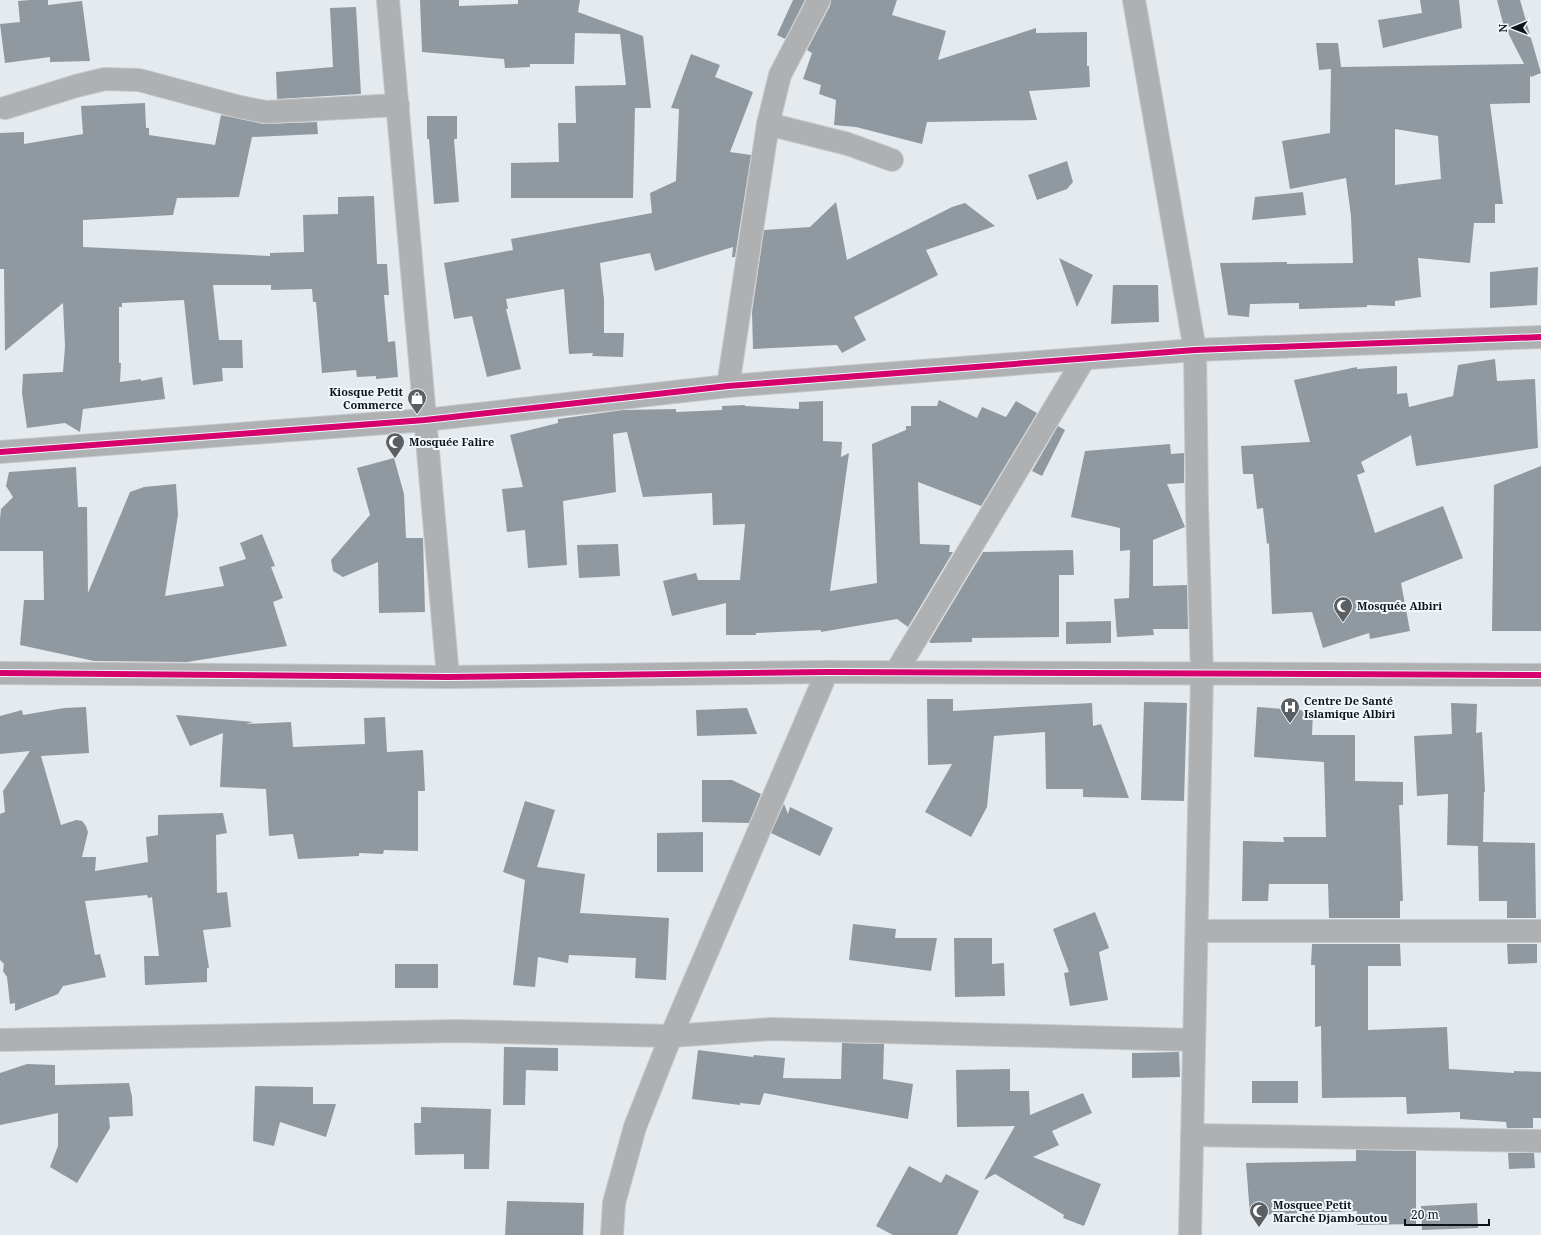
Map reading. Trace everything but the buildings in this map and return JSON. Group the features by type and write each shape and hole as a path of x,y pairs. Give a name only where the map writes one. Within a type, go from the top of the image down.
{"street":[{"path":"388,0 424,420 448,677"},
{"path":"728,386 768,124 780,75 819,0"},
{"path":"1134,0 1195,350 1197,506 1202,674 1190,1235"},
{"path":"5,108 76,86 105,79 139,80 240,107 266,112 398,106"},
{"path":"768,124 848,144 892,160"},
{"path":"0,452 424,420 728,386 1084,358 1195,350 1541,337"},
{"path":"896,672 1084,358"},
{"path":"0,673 448,677 827,672 1541,675"},
{"path":"612,1235 614,1203 635,1127 671,1036 827,672"},
{"path":"1197,930 1541,931"},
{"path":"0,1040 458,1031 671,1036 772,1029 1194,1040"},
{"path":"1192,1135 1541,1142"}],"cycle path":[{"path":"0,452 425,420 728,386 1195,350 1541,337"},
{"path":"0,673 448,677 827,672 1541,675"}],"place":[{"name":"Kiosque Petit Commerce","path":"417,415"},
{"name":"Mosquée Falire","path":"395,459"},
{"name":"Mosquée Albiri","path":"1343,623"},
{"name":"Centre De Santé Islamique Albiri","path":"1290,724"},
{"name":"Mosquee Petit Marché Djamboutou","path":"1259,1228"}]}
